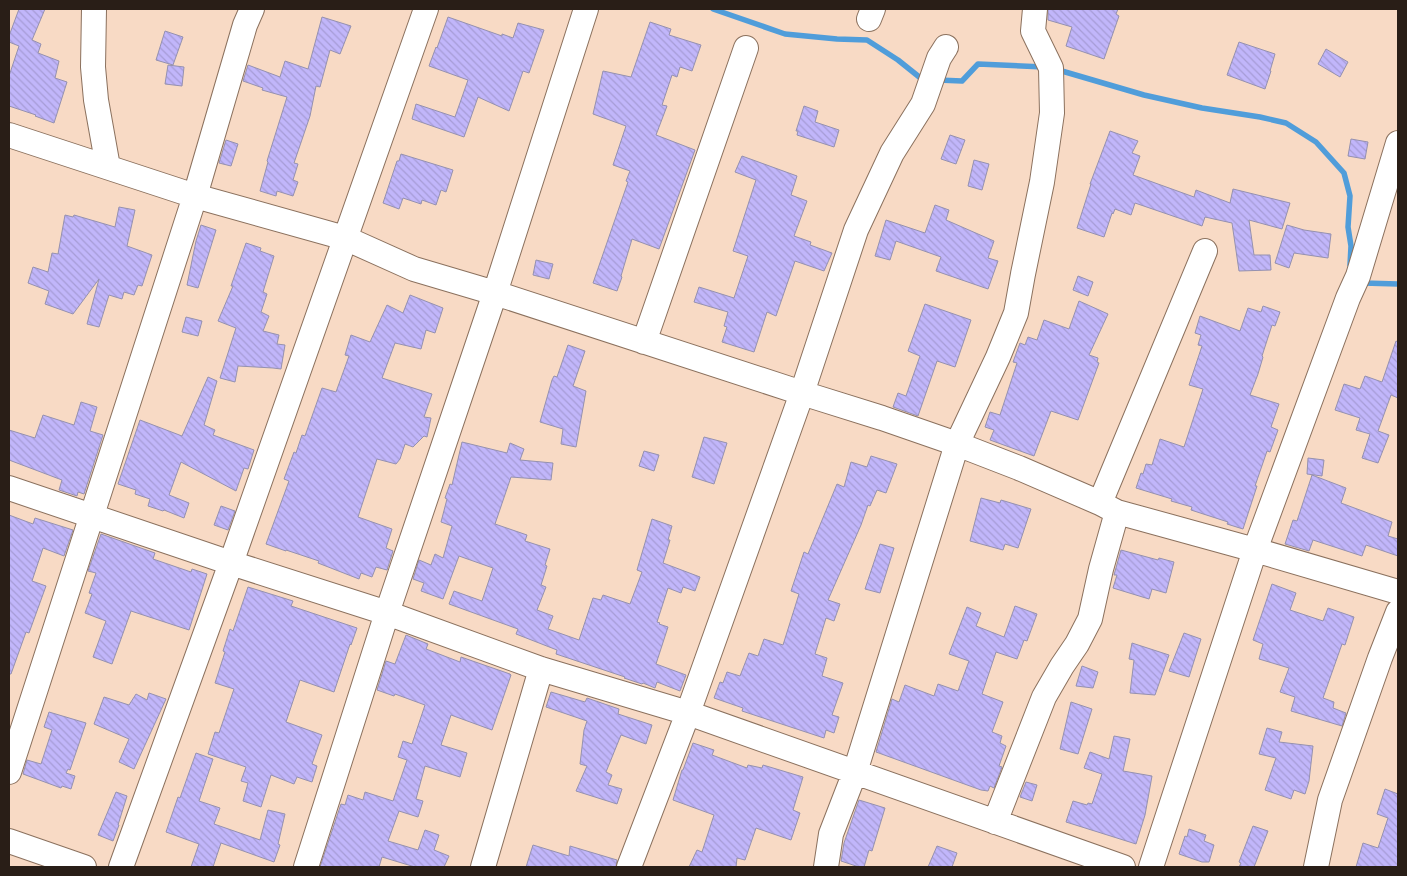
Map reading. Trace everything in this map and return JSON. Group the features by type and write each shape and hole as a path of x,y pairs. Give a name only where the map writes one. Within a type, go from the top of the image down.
{"street":[{"path":"94,9 93,67 96,100 108,168"},
{"path":"9,772 194,196 245,25 252,9"},
{"path":"121,867 231,563 426,9"},
{"path":"306,867 387,613 586,9"},
{"path":"826,867 831,834 855,772 957,444 998,357 1016,313 1042,182 1052,113 1051,68 1032,31 1034,9"},
{"path":"630,867 688,713 802,393 856,230 892,153 923,104 939,58 946,47"},
{"path":"644,342 746,48"},
{"path":"9,135 194,196 345,238 414,269 882,418 1019,468 1108,507 1398,592"},
{"path":"1151,867 1255,550 1358,276 1398,144"},
{"path":"995,822 1044,697 1077,644 1090,619 1101,569 1108,507 1205,251"},
{"path":"9,488 231,563 387,613 541,669 688,713 1123,867"},
{"path":"1316,867 1330,800 1398,612"},
{"path":"483,867 541,669"},
{"path":"9,841 84,867"}],"building":[{"path":"19,9 45,9 32,40 41,44 38,53 59,61 55,78 67,82 54,123 9,106 9,76 19,46 9,42 9,36"},
{"path":"1048,9 1118,9 1116,14 1119,16 1104,59 1066,46 1072,27 1048,20"},
{"path":"322,17 351,26 340,54 330,50 320,87 316,86 310,116 294,163 298,164 293,180 298,182 293,196 277,191 276,196 260,191 267,161 287,97 262,90 263,88 243,81 248,65 280,77 285,61 308,69"},
{"path":"448,17 513,38 518,23 544,30 529,73 523,71 509,111 478,97 464,137 412,119 416,104 455,117 468,80 429,66"},
{"path":"650,22 671,29 669,35 701,45 692,71 680,67 677,77 672,75 662,105 667,106 656,135 695,150 659,249 632,239 617,291 593,283 628,182 626,181 630,171 613,165 626,126 593,114 603,71 631,77"},
{"path":"165,31 183,37 173,65 156,60"},
{"path":"1239,42 1275,54 1265,89 1227,75"},
{"path":"1326,49 1348,62 1340,77 1318,64"},
{"path":"168,65 184,67 182,86 165,84"},
{"path":"804,106 818,111 815,122 839,130 834,147 797,135 798,131 796,131"},
{"path":"1110,131 1138,141 1132,153 1140,156 1133,175 1194,197 1196,190 1230,203 1233,189 1290,203 1282,229 1249,220 1254,255 1270,255 1271,270 1239,271 1232,223 1205,217 1202,226 1135,203 1131,215 1115,209 1104,237 1077,228 1090,184"},
{"path":"950,135 965,140 956,164 941,159"},
{"path":"1351,139 1368,142 1365,159 1348,156"},
{"path":"226,140 238,144 231,166 219,163"},
{"path":"401,154 453,170 446,192 441,190 436,205 422,200 421,204 403,198 399,209 383,203"},
{"path":"742,156 797,176 791,195 807,201 794,236 811,242 810,245 832,253 824,271 795,261 776,316 767,312 754,352 722,342 727,327 724,326 728,312 694,302 699,287 734,298 748,256 733,251 756,180 735,172"},
{"path":"974,160 989,164 982,190 968,186"},
{"path":"935,205 949,210 946,220 994,241 988,258 998,261 988,289 936,271 941,257 896,241 890,260 875,256 886,220 925,233"},
{"path":"119,207 135,210 127,246 152,255 142,286 138,285 134,295 124,292 122,299 109,295 99,327 87,324 99,279 73,314 45,304 49,291 28,283 33,267 48,272 52,253 58,254 65,215 73,217 74,215 115,227"},
{"path":"201,225 216,230 198,288 187,285"},
{"path":"1287,225 1331,234 1328,258 1294,253 1289,268 1275,263"},
{"path":"246,243 261,248 260,251 274,256 263,292 267,294 261,312 269,316 263,331 279,335 277,344 285,345 281,369 238,366 235,382 220,378 236,328 218,321 233,286 231,286"},
{"path":"536,260 553,264 549,279 533,275"},
{"path":"1078,276 1093,282 1088,296 1073,290"},
{"path":"410,295 443,308 435,333 426,330 421,349 395,343 382,378 432,394 424,417 431,418 427,437 424,436 413,447 405,444 400,459 396,464 377,459 358,517 392,529 386,548 393,551 387,570 376,567 372,577 361,573 359,579 318,563 319,561 266,544 289,481 284,479 294,452 296,453 302,435 305,436 322,388 336,392 349,356 345,355 351,335 370,342 387,305 403,313"},
{"path":"1079,301 1108,314 1089,355 1098,358 1097,362 1099,363 1078,420 1051,411 1034,456 990,440 994,430 985,427 990,412 1000,415 1017,363 1013,362 1020,343 1025,345 1028,337 1037,340 1044,320 1069,329"},
{"path":"925,304 971,320 955,367 937,361 918,416 893,407 898,393 906,396 920,356 908,351"},
{"path":"1263,306 1280,312 1275,326 1272,325 1250,395 1279,404 1271,427 1278,430 1270,452 1267,451 1243,529 1191,510 1192,507 1171,501 1172,499 1136,488 1146,464 1152,465 1160,439 1184,447 1203,389 1189,385 1202,346 1198,345 1201,335 1195,333 1200,316 1240,331 1248,308 1261,312"},
{"path":"186,317 202,321 198,336 182,332"},
{"path":"1396,341 1398,342 1398,398 1391,395 1378,431 1389,435 1378,463 1362,458 1370,434 1356,430 1360,418 1335,410 1344,384 1360,389 1365,376 1382,382"},
{"path":"568,345 585,351 573,386 586,391 576,447 561,444 563,429 540,422 552,380 554,376 557,377"},
{"path":"208,377 217,381 204,425 215,430 213,435 254,450 248,469 244,468 236,491 181,462 169,495 189,503 184,518 148,506 150,499 135,494 136,490 118,484 140,420 182,436"},
{"path":"81,402 97,407 90,431 103,435 84,494 78,492 77,496 59,490 62,480 9,460 9,430 35,438 43,415 74,425"},
{"path":"704,437 727,443 714,484 692,477"},
{"path":"462,442 507,453 510,443 524,449 520,460 553,463 551,480 511,477 495,524 527,535 525,541 550,549 541,585 546,587 537,610 553,616 548,629 579,640 593,598 601,600 603,595 630,604 642,572 637,570 652,519 672,526 663,563 700,577 695,591 683,587 681,593 668,588 657,622 668,627 656,664 686,675 680,691 657,682 655,688 556,654 557,650 516,634 518,629 449,604 454,591 482,601 493,568 459,556 443,599 421,591 424,583 413,579 419,560 431,565 435,554 443,558 452,526 441,522 447,499 445,498 450,484 452,485"},
{"path":"644,451 659,455 654,471 639,466"},
{"path":"871,456 897,464 886,493 877,490 870,506 868,505 828,600 840,604 834,621 826,618 815,654 827,658 822,676 843,683 832,715 839,717 834,733 826,730 824,738 742,711 743,708 714,698 720,682 723,683 727,672 740,676 749,653 758,656 764,639 783,645 799,594 791,591 804,552 808,554 837,484 844,487 851,462 867,467"},
{"path":"1308,458 1324,460 1322,476 1307,474"},
{"path":"1312,475 1346,488 1341,503 1392,522 1388,536 1398,539 1398,556 1366,545 1362,556 1313,540 1309,551 1285,544 1293,520 1297,521"},
{"path":"981,498 1000,503 1001,500 1031,509 1018,548 1005,544 1003,550 970,541"},
{"path":"221,506 235,511 228,530 214,525"},
{"path":"9,515 33,524 35,518 73,530 64,556 43,548 32,581 46,586 29,633 26,632 11,674 9,674"},
{"path":"101,534 155,553 153,559 191,572 192,569 207,574 189,630 131,611 112,664 93,657 106,621 85,613 92,594 89,593 96,573 88,571"},
{"path":"880,544 894,548 880,593 865,589"},
{"path":"1121,550 1158,560 1159,558 1174,562 1166,593 1152,589 1149,599 1113,588 1117,575 1114,575"},
{"path":"1272,584 1296,593 1290,610 1323,621 1328,608 1354,617 1345,645 1342,644 1323,698 1334,702 1333,708 1346,713 1342,726 1291,711 1295,697 1280,692 1289,668 1259,659 1263,644 1253,640"},
{"path":"248,587 293,601 291,606 357,628 334,692 300,680 286,722 322,735 312,764 317,766 312,782 297,777 294,784 271,775 261,807 243,801 248,783 241,781 246,767 208,754 215,732 219,733 234,689 215,683 230,629 233,631"},
{"path":"1015,606 1037,614 1027,641 1024,640 1017,659 996,652 982,694 1003,702 992,732 1002,736 1000,743 1006,746 999,766 1002,767 994,788 990,786 988,791 981,790 876,752 892,699 899,702 905,685 934,696 938,684 958,691 969,661 949,654 967,607 981,613 976,626 1004,637"},
{"path":"1184,633 1201,639 1189,677 1169,671"},
{"path":"406,635 428,644 426,649 460,662 461,657 511,675 492,730 451,715 441,745 467,753 460,777 425,766 416,799 423,801 418,817 399,811 388,841 418,850 425,830 439,835 434,850 449,856 444,867 415,867 382,857 379,867 320,867 341,804 345,805 348,795 363,800 365,792 393,801 407,760 398,757 403,741 412,744 425,705 395,694 394,696 377,690 386,661 395,664"},
{"path":"1132,643 1169,655 1155,695 1130,693 1134,660 1129,659"},
{"path":"1082,666 1098,672 1093,688 1076,686"},
{"path":"551,692 585,702 587,698 619,709 618,714 652,725 646,744 621,735 606,772 612,775 608,785 622,789 617,804 576,791 587,766 580,764 584,730 587,721 546,707"},
{"path":"149,693 166,699 134,769 119,762 129,739 94,724 104,697 129,705 136,694 147,700"},
{"path":"1071,702 1092,709 1078,754 1060,749"},
{"path":"49,712 86,723 70,770 68,769 66,773 75,776 71,789 62,786 61,788 23,774 27,760 41,764 52,730 44,727"},
{"path":"1267,728 1282,732 1279,742 1313,746 1309,781 1305,794 1294,790 1291,799 1265,790 1276,758 1259,754"},
{"path":"1114,736 1130,739 1123,771 1152,776 1145,815 1136,844 1066,822 1073,801 1087,805 1088,803 1092,804 1102,774 1084,768 1090,752 1109,759"},
{"path":"693,743 714,750 712,755 747,768 748,765 762,768 763,765 803,777 793,810 800,813 791,840 756,828 745,860 737,858 736,867 689,867 697,850 702,852 714,815 673,800"},
{"path":"196,753 213,759 199,801 220,808 214,824 260,840 268,810 285,814 278,844 280,845 274,862 221,843 213,867 191,867 199,844 166,832"},
{"path":"1026,782 1037,785 1032,801 1020,797"},
{"path":"1385,789 1398,794 1398,867 1356,867 1363,843 1378,848 1388,818 1377,814"},
{"path":"116,792 127,796 113,841 98,835"},
{"path":"859,800 885,808 872,851 869,850 864,867 841,861 844,843"},
{"path":"1253,826 1268,831 1254,867 1239,867 1241,863 1239,862"},
{"path":"1189,829 1206,835 1204,841 1214,845 1209,862 1202,862 1179,854"},
{"path":"533,845 569,856 570,846 617,860 616,867 526,867"},
{"path":"937,846 957,853 952,867 928,867"}],"waterway":[{"path":"713,9 785,34 867,40 898,60 923,80 926,80"},
{"path":"938,80 962,81 978,64 1044,67"},
{"path":"1055,69 1144,95 1202,108 1286,123 1316,142 1344,173 1350,196 1348,227 1351,246 1350,265 1352,268"},
{"path":"1362,282 1398,284"}]}
